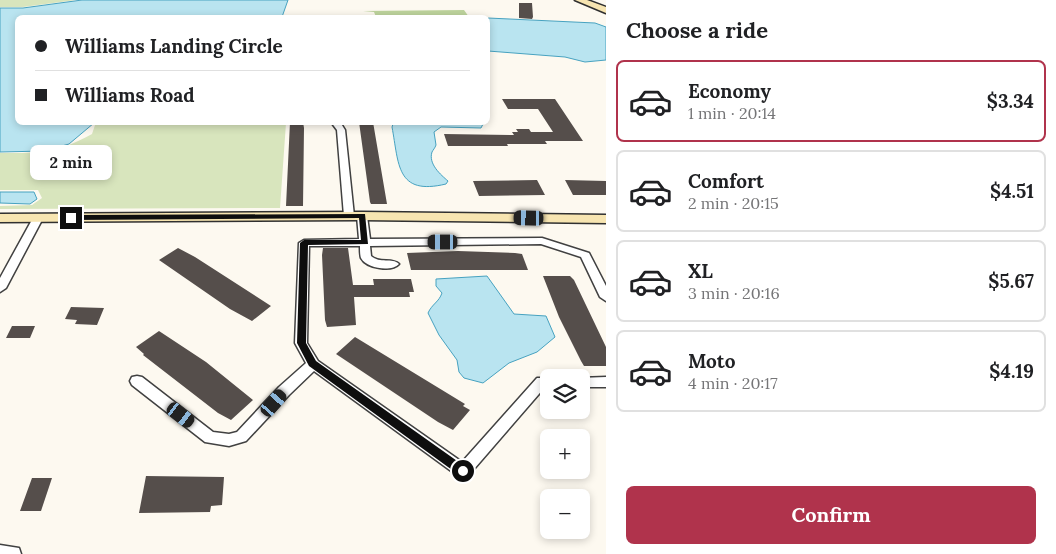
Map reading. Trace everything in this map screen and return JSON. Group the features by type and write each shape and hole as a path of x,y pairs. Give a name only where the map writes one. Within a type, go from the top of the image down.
{"street":[{"path":"579,0 606,10"},
{"path":"337,125 341,130 355,216 365,242 366,257 373,264 394,264"},
{"path":"0,218 355,216 606,219"},
{"path":"0,288 38,218"},
{"path":"540,384 463,471 313,364 301,343 304,243 542,241 585,255 606,297"},
{"path":"137,381 210,438 229,440 241,437 284,391 313,364"},
{"path":"590,382 606,382"},
{"path":"0,554 13,554"}],"green space":[{"path":"0,0 76,0 23,7 0,7"},
{"path":"464,10 468,15 375,15 374,12 363,11"},
{"path":"95,125 286,125 280,208 0,209 0,206 32,205 42,198 38,190 0,190 0,153 48,151 79,141 92,134"}],"water":[{"path":"82,0 288,0 283,15 15,15 15,125 92,125 69,144 44,151 0,152 0,8 23,8"},
{"path":"490,18 595,23 606,27 606,60 585,62 565,57 490,51"},
{"path":"393,125 482,125 481,128 441,127 434,132 436,145 431,156 433,165 448,181 446,184 430,187 417,185 409,181 403,174 396,153"},
{"path":"0,192 34,192 37,199 30,204 0,203"},
{"path":"487,276 514,314 546,316 555,337 537,352 509,363 483,383 464,378 459,372 457,360 439,335 428,313 442,293 436,286 436,279"}],"building":[{"path":"519,3 532,3 532,19 519,18"},
{"path":"502,99 555,99 583,141 545,141 547,144 507,144 508,146 448,146 444,134 514,135 512,132 518,132 516,129 529,129 531,132 553,132 538,109 508,109"},
{"path":"290,125 304,125 303,206 286,206"},
{"path":"359,125 374,125 387,204 371,204"},
{"path":"537,180 545,195 479,196 473,181"},
{"path":"565,180 606,181 606,195 573,195"},
{"path":"178,248 271,306 252,321 230,309 159,260"},
{"path":"323,248 348,248 353,285 374,285 373,279 411,279 414,292 409,292 410,297 354,297 356,325 327,327 325,320"},
{"path":"458,251 522,254 528,270 411,270 407,253"},
{"path":"543,276 570,276 574,280 606,347 606,366 584,366 559,317"},
{"path":"71,307 104,308 97,325 75,324 77,320 65,319"},
{"path":"12,326 35,326 30,338 6,338"},
{"path":"159,331 206,362 253,400 231,420 218,413 143,355 136,347"},
{"path":"355,337 465,404 463,406 470,410 453,430 438,422 336,354"},
{"path":"146,476 224,477 222,505 211,506 210,512 139,513"},
{"path":"32,478 52,478 41,511 20,511"}],"route":[{"path":"71,218 362,216 365,242 304,243 301,343 313,364 463,471"}]}
